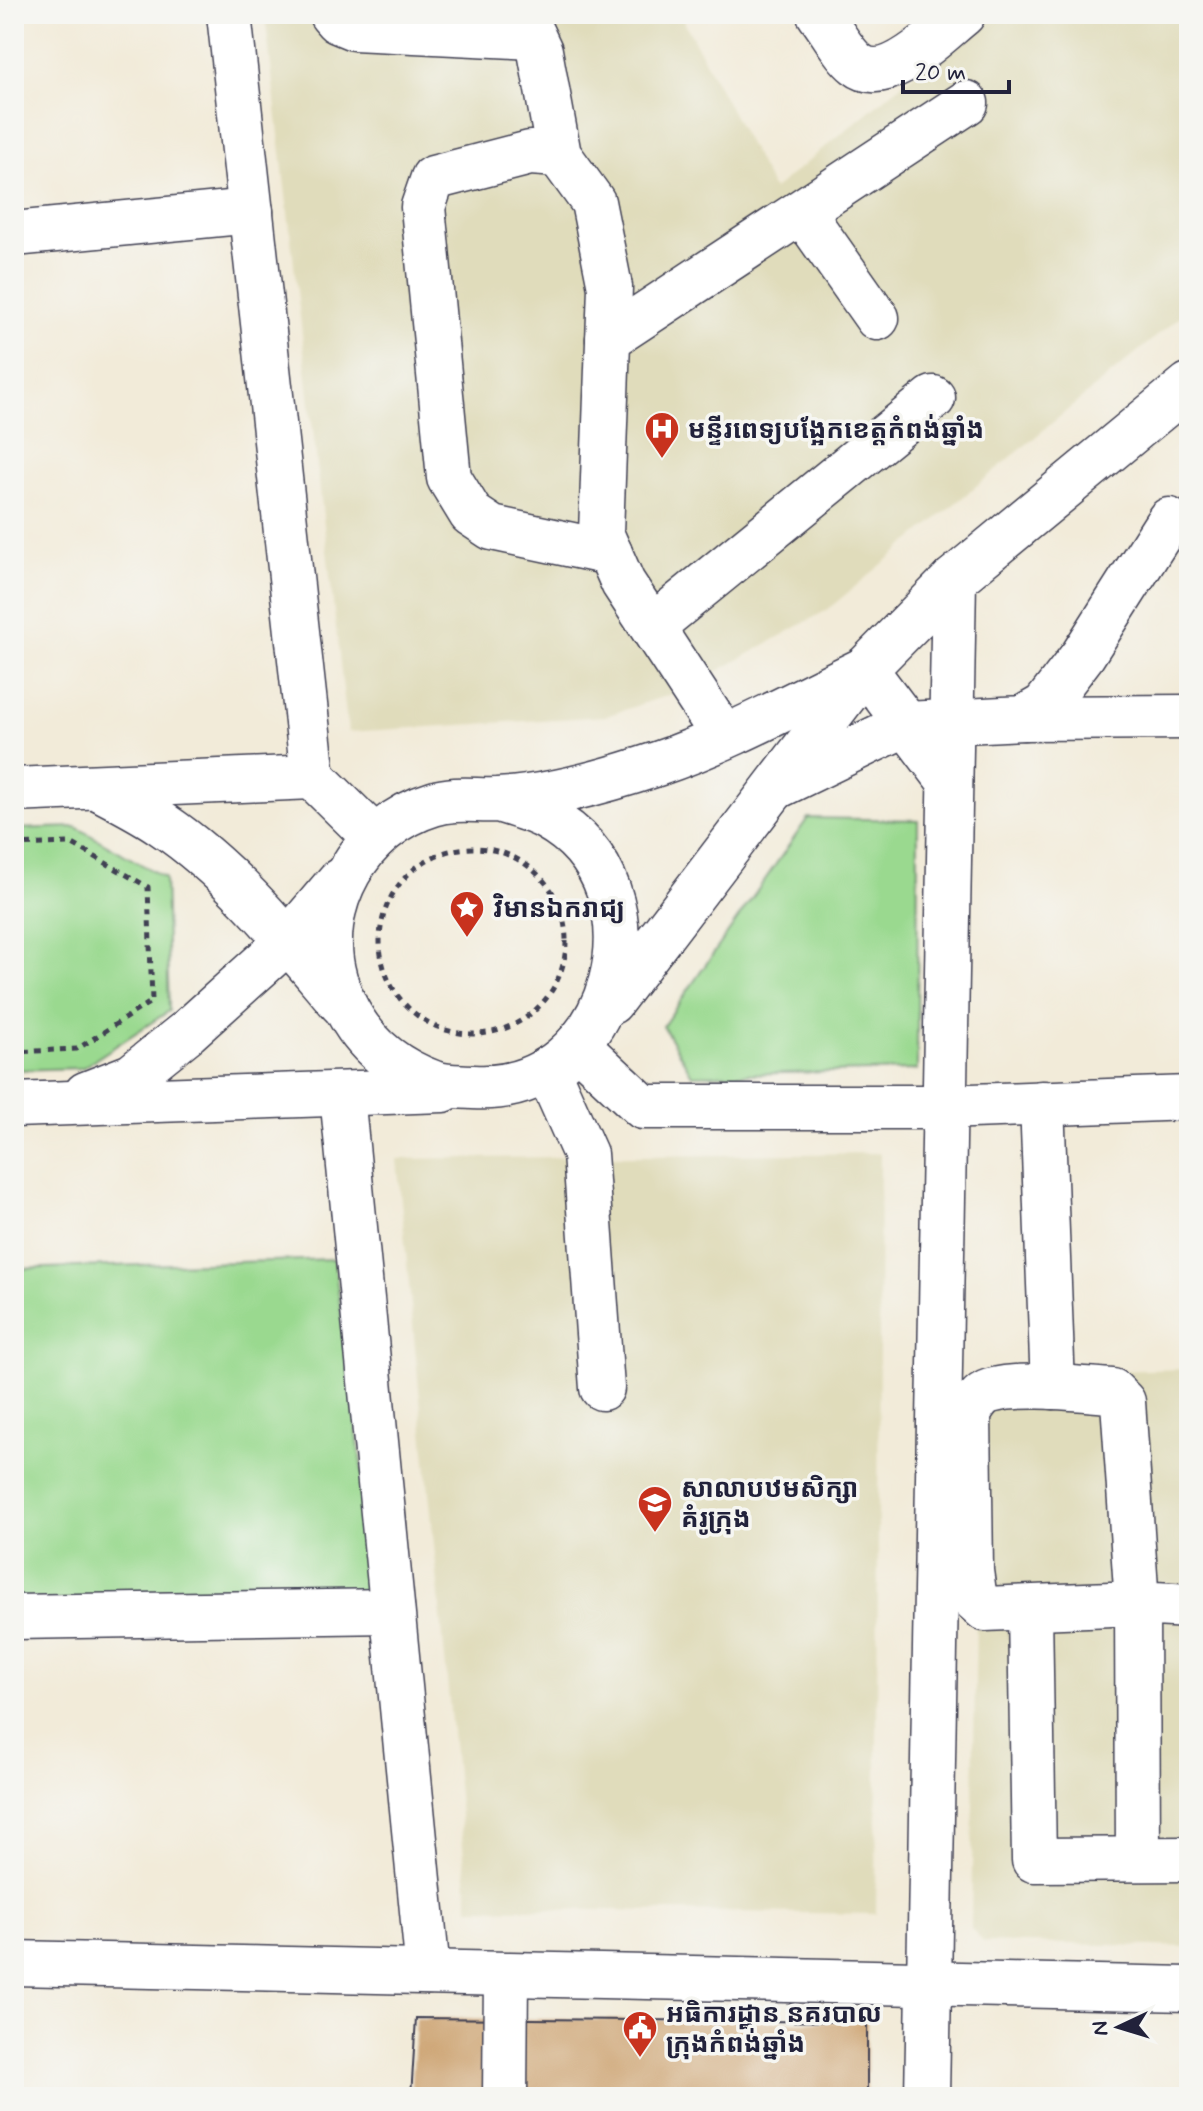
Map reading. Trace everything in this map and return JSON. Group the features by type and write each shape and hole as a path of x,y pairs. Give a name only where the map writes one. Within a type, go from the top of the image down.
{"street":[{"path":"229,14 313,777 363,852"},
{"path":"331,14 337,21 354,28 524,25 540,51 559,155 593,202 610,287 601,533 623,583 724,737"},
{"path":"819,14 857,64 875,72 892,69 963,14"},
{"path":"608,339 966,103"},
{"path":"559,155 530,153 433,178 428,191 423,207 449,478 471,514 492,528 610,553"},
{"path":"14,234 251,211"},
{"path":"803,213 877,318"},
{"path":"14,1105 342,1095 489,1088 521,1081 573,1046 865,669 954,579 1189,385"},
{"path":"653,626 933,398"},
{"path":"1023,718 1044,706 1083,655 1169,520"},
{"path":"927,2097 954,579"},
{"path":"865,669 950,782"},
{"path":"63,1103 132,1076 288,941 363,852 400,818 431,804 458,798 498,800 597,782 659,764 724,737 865,669"},
{"path":"776,787 906,724 1023,718 1189,717"},
{"path":"14,790 313,777"},
{"path":"97,787 163,824 225,877 288,941 342,1004 367,1040 405,1071 439,1084 489,1088"},
{"path":"498,800 547,818 568,833 588,854 606,884 616,918 618,959 612,988 573,1046 585,1154 602,1388"},
{"path":"342,1004 331,964 330,928 336,900 363,852"},
{"path":"573,1046 643,1107 943,1107 1189,1098"},
{"path":"342,1095 428,1972"},
{"path":"1042,1103 1053,1387"},
{"path":"1138,1858 1137,1603 1123,1402 1112,1391 1053,1387 989,1391 977,1399 969,1413 971,1571 975,1600 985,1609 1030,1610 1137,1603 1189,1606"},
{"path":"1030,1610 1034,1860 1189,1859"},
{"path":"14,1617 392,1611"},
{"path":"14,1963 1189,1989"},
{"path":"505,2097 506,1975"}],"path":[{"path":"14,845 71,843 148,887 152,1001 77,1049 14,1052"},
{"path":"485,847 516,856 552,887 562,908 568,941 565,962 553,993 520,1023 493,1034 460,1034 428,1022 409,1010 392,988 381,957 382,921 393,890 419,863 448,849 485,847"}],"shaded area":[{"name":"មន្ទីរពេទ្យបង្អែកខេត្តកំពង់ឆ្នាំង","path":"265,14 680,14 773,190 987,14 1189,14 1189,309 827,610 686,689 606,716 348,732"},
{"name":"សាលាបឋមសិក្សា គំរូក្រុង","path":"880,1153 876,1914 469,1908 397,1159"},
{"path":"1189,1369 1189,1947 983,1942 971,1928 980,1374"}],"green space":[{"path":"808,818 918,820 917,1070 692,1075 663,1026"},
{"path":"76,827 165,878 169,1011 82,1068 14,1070 14,829"},
{"path":"334,1259 379,1599 14,1607 14,1269"}],"building":[{"name":"អធិការដ្ឋាន នគរបាល ក្រុងកំពង់ឆ្នាំង","path":"416,2018 867,2022 867,2097 411,2097"}],"place":[{"name":"មន្ទីរពេទ្យបង្អែកខេត្តកំពង់ឆ្នាំង","path":"662,460"},
{"name":"វិមានឯករាជ្យ","path":"467,939"},
{"name":"សាលាបឋមសិក្សា គំរូក្រុង","path":"655,1534"},
{"name":"អធិការដ្ឋាន នគរបាល ក្រុងកំពង់ឆ្នាំង","path":"640,2059"}]}
